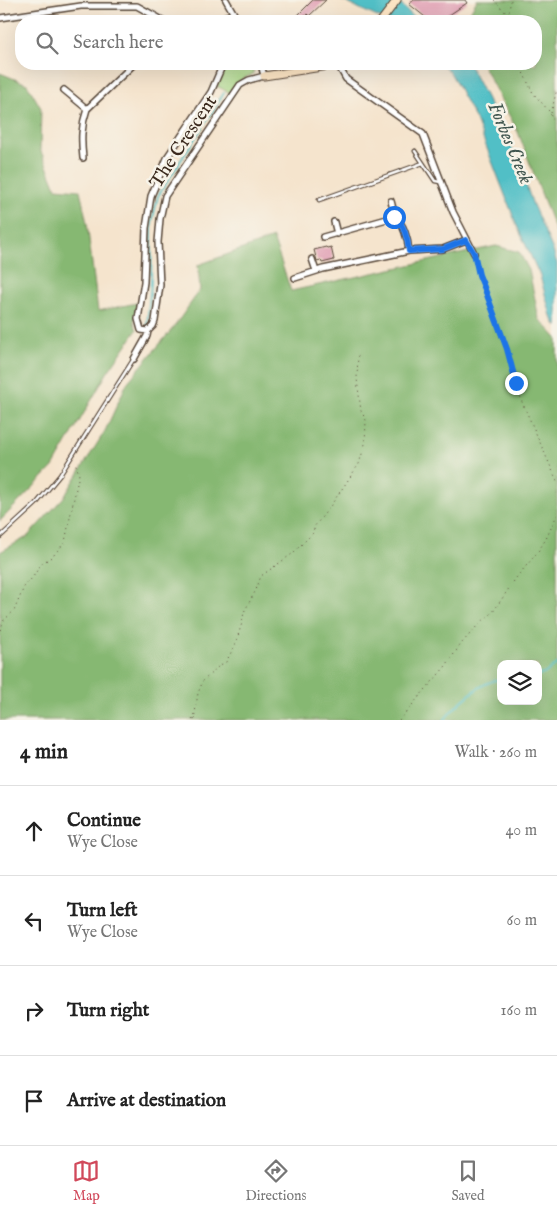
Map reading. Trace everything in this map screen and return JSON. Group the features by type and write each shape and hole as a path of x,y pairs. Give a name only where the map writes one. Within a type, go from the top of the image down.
{"street":[{"path":"226,0 233,14 230,15"},
{"path":"385,15 397,0"},
{"path":"20,15 81,6 137,6 153,15"},
{"path":"0,18 15,16"},
{"path":"83,158 81,135 83,119 87,109 128,70"},
{"name":"The Crescent","path":"148,331 141,330 138,319 144,282 146,228 150,196 168,156 211,92 220,70"},
{"path":"262,70 264,76 302,70"},
{"path":"342,70 346,79 423,134 466,240 474,253"},
{"name":"The Crescent","path":"134,358 155,321 160,285 158,242 165,196 240,85 249,80 264,76"},
{"path":"64,90 87,109"},
{"path":"391,202 394,217"},
{"path":"323,237 394,217 399,220 407,238 409,251"},
{"path":"334,222 337,234"},
{"path":"295,278 316,271 409,251 443,249 466,240"},
{"path":"312,259 316,271"}],"lane":[{"path":"415,151 436,182 442,182"},
{"path":"319,200 423,163"},
{"path":"0,537 36,504 60,475 134,358"}],"path":[{"path":"494,0 507,15"},
{"path":"508,15 511,0"},
{"path":"522,70 533,94 551,114 557,127"},
{"path":"551,114 557,88"},
{"path":"474,253 479,275 507,349 524,408 557,481"},
{"path":"198,720 193,719 198,693 203,681 220,665 226,662 236,645 244,612 261,576 292,554 314,532 314,527 359,464 364,444 366,420 362,411 357,379 358,353"},
{"path":"0,630 4,620 14,611 24,587 41,564 53,556 65,542 79,474 72,457"},
{"path":"399,720 445,667 460,644 493,612 516,578 537,553 557,515"}],"green space":[{"path":"477,0 557,0 557,235 518,132 485,70 542,70 542,15 468,15"},
{"path":"224,70 253,70 253,74 242,79 230,93 217,86"},
{"path":"0,73 27,84 41,108 40,149 56,188 80,190 87,223 98,311 137,303 134,322 137,330 107,373 53,467 0,521"},
{"path":"273,238 291,291 496,246 519,252 529,270 539,319 557,338 557,720 0,720 0,552 27,537 64,497 105,431 127,383 174,327 200,290 198,265"}],"water":[{"path":"341,0 396,0 412,15 373,15"},
{"name":"Forbes Creek","path":"448,70 472,70 515,154 557,264 557,327 551,316 540,276 517,226 476,120"}],"building":[{"path":"313,0 326,0 310,15 298,15"},
{"path":"414,0 465,0 467,3 449,15 423,15 409,4"},
{"path":"331,247 334,260 322,263 321,260 317,261 314,250"}],"waterway":[{"path":"147,326 151,283 152,222 158,196 224,93"},
{"name":"Forbes Creek","path":"542,674 557,664"},
{"name":"Forbes Creek","path":"444,720 462,701 477,689 497,680"}],"route":[{"path":"394,217 399,220 407,238 409,251 450,248 466,240 474,253 479,275 507,349 516,383"}]}
